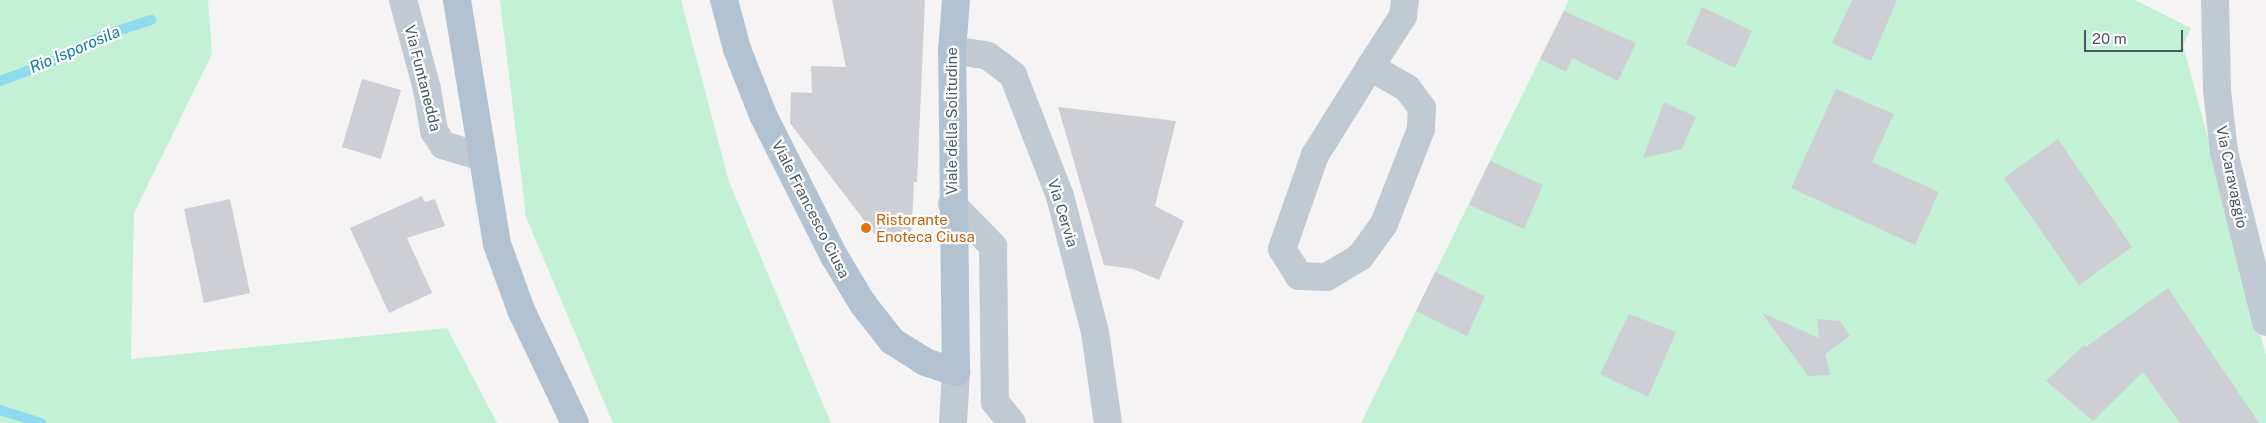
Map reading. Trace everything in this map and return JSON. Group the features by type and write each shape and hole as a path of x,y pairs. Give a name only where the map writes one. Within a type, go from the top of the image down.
{"main road":[{"path":"457,0 497,244 521,310 575,423"},
{"name":"Viale Francesco Ciusa","path":"724,0 737,49 763,115 834,256 863,304 892,341 925,362 956,372"},
{"name":"Viale della Solitudine","path":"956,0 952,50 952,204 956,372"}],"street":[{"name":"Via Funtanedda","path":"403,0 427,89 434,131 443,146 482,157"},
{"path":"1370,67 1407,88 1422,108 1421,129 1384,224 1360,257 1327,277 1299,276 1282,250 1312,163 1370,67 1403,16 1405,0"},
{"name":"Via Caravaggio","path":"2215,0 2217,90 2224,152 2266,322"},
{"name":"Via Cervia","path":"952,50 988,56 1013,75 1060,196 1095,332 1108,423"},
{"path":"952,204 993,246 995,402 1012,423"},
{"name":"Viale della Solitudine","path":"954,423 956,372"}],"green space":[{"path":"0,0 208,0 212,54 134,213 131,359 447,328 497,423 0,423"},
{"path":"500,0 681,0 729,182 831,423 613,423 526,217"},
{"path":"1569,0 2135,0 2191,28 2183,45 2266,355 2266,423 1361,423"}],"building":[{"path":"832,0 925,0 917,182 914,182 911,238 876,236 790,123 791,92 812,93 811,66 846,67"},
{"path":"1852,0 1897,0 1871,61 1832,43"},
{"path":"1702,7 1752,31 1735,68 1686,44"},
{"path":"1564,11 1636,43 1618,81 1572,58 1566,72 1540,59"},
{"path":"362,79 401,90 381,159 342,147"},
{"path":"1836,89 1894,114 1872,162 1939,192 1915,245 1791,188"},
{"path":"1664,102 1696,117 1682,149 1643,158"},
{"path":"1058,107 1176,121 1155,206 1184,221 1159,280 1133,269 1104,265"},
{"path":"2058,139 2132,247 2079,285 2004,178"},
{"path":"1490,161 1543,185 1524,229 1469,205"},
{"path":"422,196 425,202 435,199 445,226 407,238 432,293 389,313 350,228"},
{"path":"230,199 250,293 204,303 184,209"},
{"path":"1435,272 1485,296 1467,336 1416,311"},
{"path":"2168,288 2259,423 2180,423 2143,372 2093,421 2046,381 2084,345 2086,347"},
{"path":"1762,313 1819,338 1817,319 1840,321 1850,336 1825,354 1830,375 1808,376"},
{"path":"1629,314 1676,332 1648,397 1600,374"}],"waterway":[{"name":"Rio Isporosila","path":"0,81 54,61 102,36 151,20"},
{"path":"0,410 41,423"}],"place":[{"name":"Ristorante Enoteca Ciusa","path":"866,228"}]}
